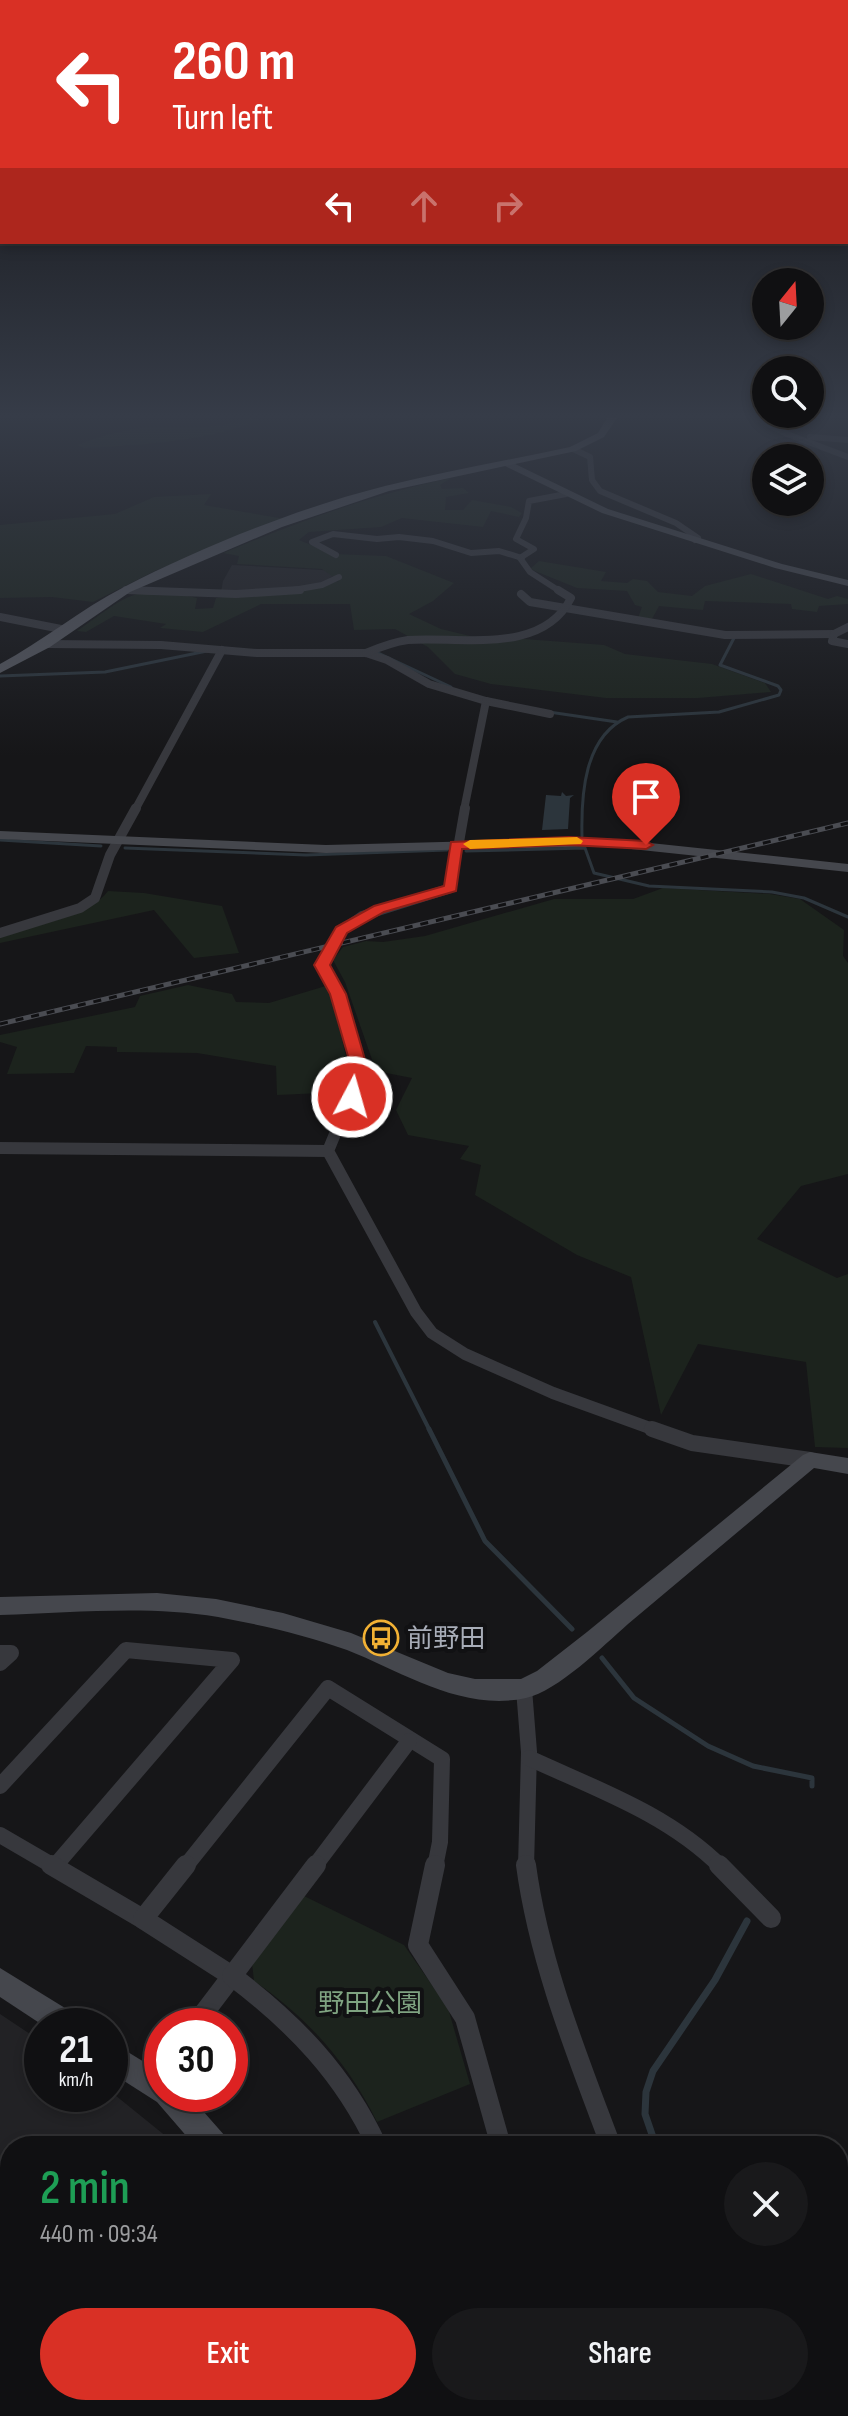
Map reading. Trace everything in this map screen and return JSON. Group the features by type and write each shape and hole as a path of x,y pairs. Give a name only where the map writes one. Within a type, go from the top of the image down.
{"main road":[{"path":"0,669 46,644 126,590 264,531"}],"street":[{"path":"520,531 516,540 534,550 522,558"},
{"path":"666,531 781,567 848,583"},
{"path":"688,531 697,536 695,540"},
{"path":"336,555 312,542 328,534 377,539 399,537 433,541 481,558"},
{"path":"46,644 369,651 409,642 506,640 535,631 567,608 571,598 530,572 522,558 499,551 471,553"},
{"path":"126,590 206,597 297,590 327,585 339,577"},
{"path":"521,594 530,602 725,635 834,634 848,627"},
{"path":"0,617 66,630"},
{"path":"834,634 832,641 848,644"},
{"path":"0,933 89,903 99,893 110,855 222,650"},
{"path":"369,651 429,684 486,701 550,714"},
{"path":"328,1151 352,1097 360,1070 338,994 322,965 342,930 362,916 451,888 456,845 483,728 486,701"},
{"path":"0,835 326,849 625,843 848,868"},
{"path":"0,1148 328,1151"},
{"path":"328,1151 416,1312 432,1333 454,1347 517,1378 692,1443 848,1466"},
{"path":"0,1606 157,1602 216,1608 283,1622 351,1642 444,1682 475,1689 524,1689 545,1678 595,1639 810,1460"},
{"path":"0,1786 126,1650 232,1660 54,1867"},
{"path":"0,1653 11,1653 0,1663"},
{"path":"143,1919 328,1688 442,1759 440,1842 418,1945 465,2018 498,2136"},
{"path":"524,1689 529,1758 526,1867 542,1942 567,2028 607,2136"},
{"path":"208,2008 409,1741"},
{"path":"529,1758 660,1819 701,1847 771,1918"},
{"path":"0,1835 143,1919 232,1976 279,2011 312,2042 342,2079 366,2117 373,2136"},
{"path":"0,1981 41,2008"},
{"path":"185,2112 206,2136"}],"shaded area":[{"path":"232,565 340,571 321,584 285,590 221,592"},
{"path":"562,792 566,796 574,795 570,798 568,829 542,830 546,795 561,796"},
{"path":"0,2014 24,2030 24,2112 128,2112 128,2106 166,2136 0,2136"}],"green space":[{"path":"0,531 256,531 157,570 93,602 52,597 0,598"},
{"path":"279,531 327,531 309,532 299,540 333,554 386,556 454,583 433,601 409,614 441,629 491,641 511,638 604,645 625,654 712,664 765,683 771,692 698,698 606,698 491,684 455,674 428,647 395,629 354,630 350,604 261,604 203,632 160,628 166,624 114,616 86,632 77,631 121,601 144,593 197,598 195,609 213,608 216,598 298,590 339,581 322,569 237,564 239,556 223,553"},
{"path":"539,561 606,572 601,581 647,581 658,592 692,596 705,586 751,574 828,599 837,596 848,599 848,604 819,606 817,612 792,609 791,604 705,601 703,610 659,606 652,619 638,618 642,607 635,605 627,591 577,588 530,569"},
{"path":"663,888 770,894 800,899 844,930 843,956 848,963 848,1174 801,1186 757,1239 837,1278 848,1274 848,1448 815,1447 806,1362 698,1344 661,1415 631,1277 577,1255 475,1195 481,1165 460,1159 469,1146 408,1135 396,1110 412,1078 376,1071 345,982 333,960 343,947 366,941 383,942 425,936 554,899 633,899"},
{"path":"108,891 144,893 222,906 239,953 194,958 154,910 0,943 0,935 74,914 100,900"},
{"path":"188,985 232,994 236,1002 269,1003 329,985 349,1069 345,1092 277,1095 276,1066 197,1053 117,1052 117,1047 86,1046 74,1073 7,1074 17,1047 0,1042 0,1035 135,1007 140,996"},
{"name":"野田公園","path":"302,1895 404,1945 448,2008 470,2084 377,2122 340,2061 325,2043 292,2010 254,1981 252,1963"}],"waterway":[{"path":"582,836 588,768 602,738 613,726 628,717 719,712 779,695 781,690 778,686 720,665 734,638"},
{"path":"0,676 105,672 207,651"},
{"path":"376,652 451,687"},
{"path":"549,712 617,722"},
{"path":"0,840 101,846"},
{"path":"125,848 306,855 447,850"},
{"path":"466,851 585,848 594,873 649,886 772,892 804,898 848,917"},
{"path":"375,1322 430,1431"},
{"path":"430,1431 485,1541 572,1629"},
{"path":"602,1658 634,1698 708,1746 753,1766 812,1778 812,1786"},
{"path":"653,2136 645,2114 646,2092 653,2071 715,1980 747,1921"}],"railway":[{"path":"0,1024 848,823"}],"slow traffic":[{"path":"470,844 577,841"}],"place":[{"name":"前野田","path":"381,1638"}],"route":[{"path":"352,1097 360,1070 338,994 322,965 342,930 379,909 451,888 456,845 569,841 646,845"}]}
